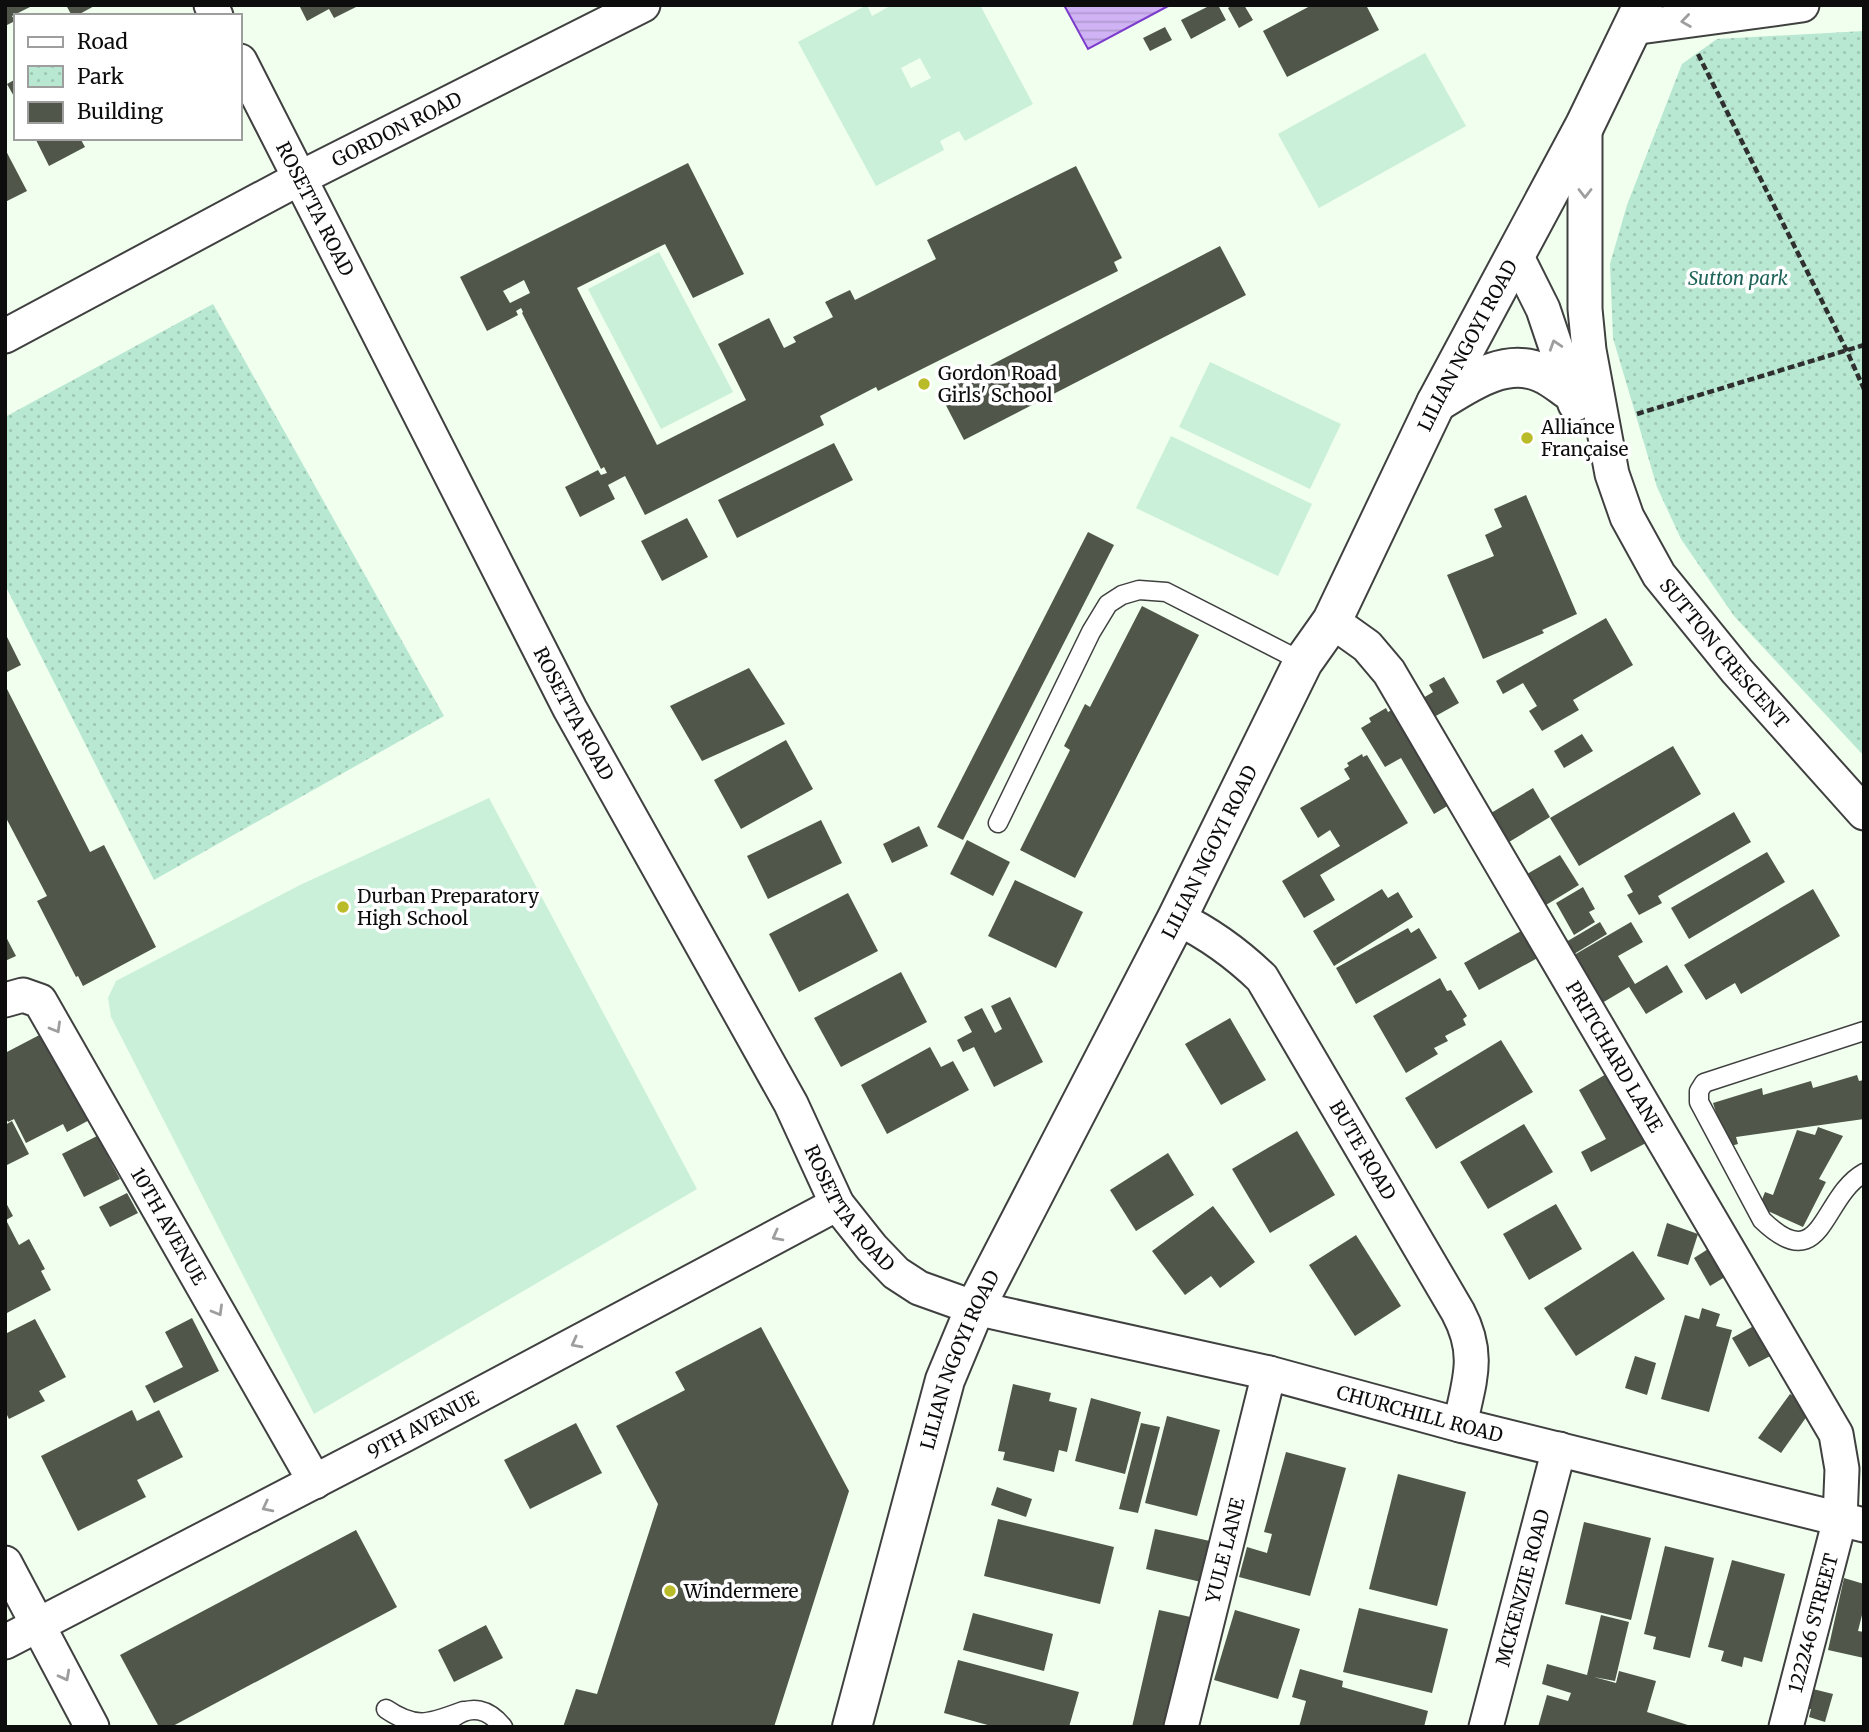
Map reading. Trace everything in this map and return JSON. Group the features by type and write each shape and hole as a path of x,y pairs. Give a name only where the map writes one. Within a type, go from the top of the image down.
{"street":[{"name":"GORDON ROAD","path":"5,336 300,178 643,5"},
{"path":"1638,17 1682,21 1802,5"},
{"name":"LILIAN NGOYI ROAD","path":"852,1727 944,1380 975,1308 1177,918 1303,662 1332,621 1437,403 1585,125 1638,17"},
{"name":"ROSETTA ROAD","path":"242,65 570,709 791,1104 837,1204 872,1248 897,1273 919,1288 975,1308"},
{"name":"SUTTON CRESCENT","path":"1585,125 1585,309 1589,350 1612,474 1627,517 1659,575 1737,671 1864,813"},
{"name":"SUTTON CRESCENT","path":"1516,255 1543,309 1584,425 1612,474"},
{"path":"1437,403 1485,375 1508,368 1543,373 1570,391"},
{"name":"PRITCHARD LANE","path":"1332,621 1367,646 1389,672 1836,1434 1852,1522"},
{"name":"BUTE ROAD","path":"1177,918 1234,951 1262,978 1458,1312 1472,1348 1473,1362 1460,1424"},
{"name":"10TH AVENUE","path":"5,1000 23,995 40,1001 315,1482"},
{"name":"9TH AVENUE","path":"5,1642 315,1482 837,1204"},
{"name":"CHURCHILL ROAD","path":"975,1308 1269,1373 1460,1424 1852,1522"},
{"name":"YULE LANE","path":"1181,1727 1269,1373"},
{"name":"MCKENZIE ROAD","path":"1486,1727 1559,1449"},
{"name":"122246 STREET","path":"1786,1727 1852,1522"},
{"path":"5,1563 92,1727"}],"lane":[{"path":"998,823 1091,632 1108,604 1122,595 1139,590 1166,592 1303,662"},
{"path":"1864,1031 1704,1083 1699,1091 1699,1102 1762,1220 1776,1234 1790,1241 1803,1241 1814,1237 1845,1188 1864,1173"},
{"path":"387,1709 404,1721 421,1723 463,1711 477,1710 489,1714 503,1727"},
{"path":"448,1727 452,1719 463,1711"}],"path":[{"path":"1682,21 1864,389"},
{"path":"1602,424 1864,345"}],"green space":[{"path":"867,5 872,16 892,5 980,5 1033,104 965,141 959,131 940,141 944,150 876,186 798,42","holes":["920,58 931,78 911,88 901,68"]},
{"name":"Sutton park","path":"1864,31 1864,756 1734,616 1681,539 1657,487 1613,338 1610,264 1627,205 1682,64 1717,39"},
{"path":"1425,53 1466,126 1319,208 1278,134"},
{"path":"659,252 733,392 661,429 588,289"},
{"path":"213,304 444,716 154,880 5,585 5,417"},
{"path":"1210,362 1341,424 1310,489 1179,427"},
{"path":"1171,436 1312,504 1278,576 1136,508"},
{"path":"489,798 697,1189 314,1414 111,1017 108,998 116,981 300,885"}],"shaded area":[{"path":"1064,5 1170,5 1088,49"}],"building":[{"path":"5,5 29,5 30,7 14,14 14,22 5,26"},
{"path":"66,5 96,5 80,14 71,14"},
{"path":"299,5 360,5 334,18 329,9 307,21"},
{"path":"1211,5 1218,5 1226,20 1191,39 1181,20"},
{"path":"1244,5 1253,20 1239,28 1228,8"},
{"path":"1312,5 1366,5 1379,30 1287,77 1263,31"},
{"path":"1165,27 1172,40 1150,51 1143,38"},
{"path":"14,80 14,96 7,84"},
{"path":"36,140 81,140 85,147 49,166"},
{"path":"5,149 27,191 5,202"},
{"path":"688,163 744,274 693,298 665,244 577,288 657,445 746,400 718,344 769,318 784,348 796,342 793,337 833,317 825,302 850,290 855,300 936,259 927,240 1076,166 1122,258 1114,262 1118,271 878,391 876,387 820,416 824,425 645,515 625,476 608,485 615,499 580,517 565,487 598,470 601,475 607,473 604,467 601,469 521,308 516,311 518,315 487,331 460,277","holes":["524,280 530,293 510,303 503,291"]},
{"path":"1220,246 1246,295 964,440 939,392"},
{"path":"834,443 853,480 737,538 718,500"},
{"path":"1526,495 1577,614 1542,630 1544,633 1483,659 1447,575 1494,556 1485,535 1502,527 1494,509"},
{"path":"687,518 708,557 662,581 641,541"},
{"path":"1088,532 1114,545 963,840 937,827"},
{"path":"1142,606 1199,635 1075,878 1020,850 1070,750 1064,746 1085,704 1090,707"},
{"path":"1606,618 1633,665 1573,700 1579,710 1542,731 1529,711 1537,706 1523,683 1503,694 1496,681"},
{"path":"5,633 21,665 5,673"},
{"path":"749,668 785,724 702,761 670,706"},
{"path":"1444,677 1459,703 1434,717 1423,698 1433,692 1429,685"},
{"path":"7,689 90,852 104,845 156,947 83,986 37,901 47,896 5,816"},
{"path":"1397,707 1454,802 1434,814 1401,758 1385,767 1361,728 1371,722 1369,718 1386,708 1388,712"},
{"path":"1582,734 1593,751 1564,768 1554,751"},
{"path":"786,740 813,789 741,829 714,780"},
{"path":"1673,746 1701,794 1579,866 1550,818"},
{"path":"1362,754 1363,757 1367,755 1408,823 1320,875 1335,900 1304,918 1282,881 1340,846 1330,830 1318,838 1300,808 1350,779 1344,769 1349,766 1347,763"},
{"path":"1533,788 1550,817 1509,842 1491,813"},
{"path":"1734,812 1751,842 1658,896 1662,903 1639,915 1627,895 1633,892 1624,876"},
{"path":"821,820 842,863 768,899 747,856"},
{"path":"919,826 928,846 892,863 883,844"},
{"path":"967,840 1010,862 993,896 950,874"},
{"path":"1767,852 1785,882 1689,939 1671,908"},
{"path":"1560,855 1579,885 1546,905 1527,874"},
{"path":"1015,880 1083,912 1056,968 988,936"},
{"path":"1583,887 1595,909 1589,912 1595,922 1574,935 1556,903"},
{"path":"1382,889 1388,898 1398,892 1413,917 1334,966 1313,931"},
{"path":"1813,889 1840,936 1741,994 1735,983 1706,1000 1684,965"},
{"path":"848,893 878,951 799,992 769,934"},
{"path":"1600,922 1607,934 1574,954 1566,942"},
{"path":"1631,922 1643,942 1618,956 1635,984 1667,965 1683,992 1646,1014 1629,987 1602,1003 1574,955"},
{"path":"1528,927 1543,955 1479,990 1464,963"},
{"path":"1408,928 1411,933 1419,928 1437,958 1356,1004 1336,968"},
{"path":"5,935 16,956 5,961"},
{"path":"901,972 927,1022 841,1067 814,1018"},
{"path":"1440,978 1467,1016 1463,1019 1466,1025 1445,1036 1448,1041 1434,1048 1438,1054 1406,1073 1373,1016"},
{"path":"1010,997 1043,1062 994,1087 974,1047 963,1052 957,1040 972,1032 964,1017 982,1008 995,1033 1002,1029 991,1006"},
{"path":"1230,1018 1266,1080 1221,1105 1185,1044"},
{"path":"49,1030 95,1117 67,1132 63,1124 26,1143 14,1119 8,1122 5,1117 5,1053"},
{"path":"1501,1040 1533,1092 1436,1149 1405,1098"},
{"path":"930,1047 941,1067 953,1061 969,1090 887,1134 861,1085"},
{"path":"1608,1073 1646,1143 1591,1172 1581,1152 1606,1139 1579,1090"},
{"path":"1857,1075 1859,1081 1864,1080 1864,1119 1736,1137 1738,1144 1727,1147 1713,1103 1762,1088 1763,1095 1811,1081 1813,1088"},
{"path":"12,1121 29,1154 5,1166 5,1125"},
{"path":"1524,1124 1553,1172 1488,1209 1460,1162"},
{"path":"1818,1127 1843,1136 1819,1179 1826,1182 1803,1227 1759,1207 1765,1192 1773,1195 1797,1130 1815,1135"},
{"path":"1297,1131 1335,1195 1270,1233 1232,1169"},
{"path":"97,1136 120,1179 84,1197 62,1154"},
{"path":"1168,1153 1194,1195 1136,1231 1110,1190"},
{"path":"127,1193 138,1213 110,1227 99,1207"},
{"path":"5,1201 13,1216 6,1220 19,1245 29,1239 45,1269 41,1271 51,1290 5,1314"},
{"path":"1556,1204 1582,1249 1529,1280 1503,1234"},
{"path":"1213,1206 1255,1262 1220,1288 1211,1276 1185,1295 1152,1251"},
{"path":"1667,1223 1698,1234 1688,1265 1657,1256"},
{"path":"1356,1235 1401,1306 1355,1336 1309,1265"},
{"path":"1716,1244 1733,1272 1710,1286 1694,1258"},
{"path":"1633,1251 1665,1299 1576,1356 1544,1308"},
{"path":"1702,1308 1720,1314 1716,1326 1732,1330 1709,1412 1661,1399 1685,1315 1699,1319"},
{"path":"192,1318 219,1371 154,1403 145,1386 183,1367 165,1332"},
{"path":"35,1319 66,1377 39,1391 45,1401 9,1419 5,1411 5,1334"},
{"path":"1761,1322 1778,1352 1749,1367 1732,1338"},
{"path":"761,1327 849,1491 774,1727 563,1727 576,1689 597,1694 658,1504 616,1426 685,1390 675,1372"},
{"path":"1635,1356 1656,1363 1647,1395 1625,1388"},
{"path":"1013,1384 1051,1393 1049,1401 1077,1408 1067,1452 1059,1450 1054,1472 1003,1460 1005,1452 998,1451"},
{"path":"1790,1394 1812,1409 1781,1453 1758,1438"},
{"path":"1091,1398 1141,1412 1125,1474 1075,1461"},
{"path":"132,1410 137,1421 159,1410 183,1457 137,1480 146,1497 78,1531 41,1456"},
{"path":"1167,1416 1220,1430 1197,1516 1145,1503"},
{"path":"576,1423 602,1473 530,1509 504,1460"},
{"path":"1141,1423 1160,1427 1138,1513 1119,1509"},
{"path":"1286,1452 1346,1468 1310,1596 1239,1577 1247,1547 1267,1553 1272,1534 1264,1532"},
{"path":"1398,1474 1466,1492 1437,1606 1369,1589"},
{"path":"997,1487 1032,1499 1026,1517 991,1505"},
{"path":"998,1519 1114,1547 1100,1604 984,1576"},
{"path":"1584,1522 1651,1538 1631,1620 1565,1604"},
{"path":"1155,1529 1210,1541 1201,1582 1146,1569"},
{"path":"356,1530 397,1607 171,1727 159,1727 120,1655"},
{"path":"1665,1546 1714,1558 1690,1658 1653,1649 1656,1637 1644,1634"},
{"path":"1732,1560 1785,1574 1762,1662 1744,1657 1742,1667 1721,1661 1724,1651 1708,1647"},
{"path":"1844,1578 1864,1584 1864,1607 1858,1631 1864,1632 1864,1658 1828,1650"},
{"path":"1359,1608 1448,1629 1432,1693 1343,1672"},
{"path":"1159,1610 1195,1618 1171,1727 1132,1727"},
{"path":"1235,1610 1300,1629 1278,1699 1214,1680"},
{"path":"973,1613 1053,1634 1044,1671 963,1650"},
{"path":"1601,1615 1629,1622 1615,1681 1594,1677 1616,1683 1619,1671 1656,1681 1647,1712 1694,1727 1538,1727 1547,1695 1568,1701 1571,1693 1542,1684 1547,1664 1587,1675"},
{"path":"486,1625 503,1658 454,1682 438,1650"},
{"path":"958,1660 1079,1692 1069,1727 995,1727 944,1713"},
{"path":"1300,1669 1343,1681 1342,1687 1428,1711 1424,1727 1299,1727 1306,1701 1292,1697"},
{"path":"1813,1689 1833,1694 1825,1722 1809,1717 1811,1709 1808,1709"}],"place":[{"name":"Gordon Road Girls' School","path":"924,384"},
{"name":"Alliance Française","path":"1527,438"},
{"name":"Durban Preparatory High School","path":"343,907"},
{"name":"Windermere","path":"670,1591"}]}
